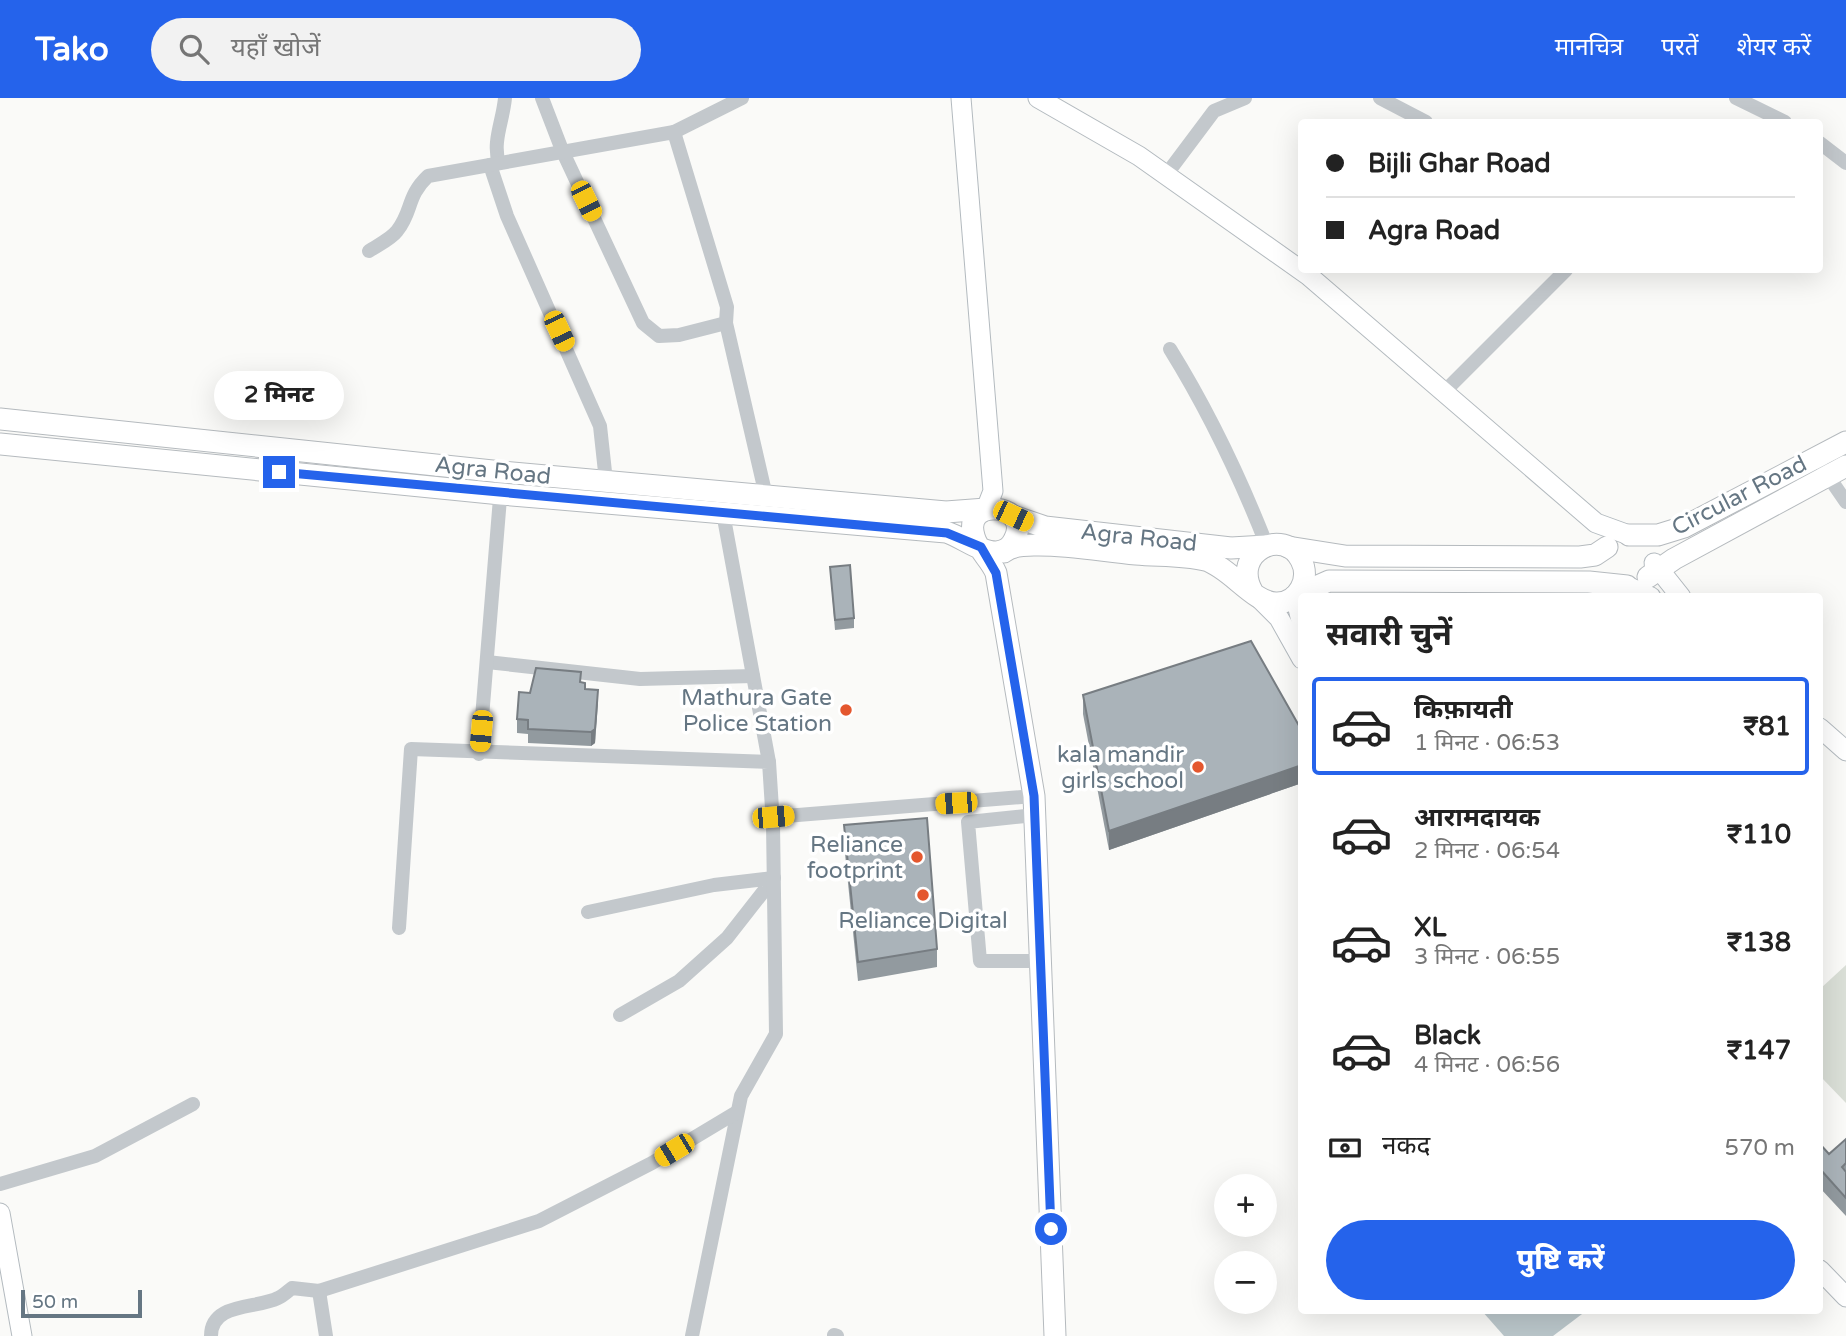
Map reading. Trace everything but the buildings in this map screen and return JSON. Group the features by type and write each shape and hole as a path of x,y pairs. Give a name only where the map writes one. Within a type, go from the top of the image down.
{"main road":[{"path":"961,98 1000,507 1016,536 1006,549 996,573"},
{"path":"1038,98 1166,175 1298,268"},
{"path":"1305,273 1596,523 1646,542 1654,555 1653,577"},
{"name":"Agra Road","path":"0,419 502,472 946,512 1000,507 1026,522 1058,528 1231,548 1277,546 1345,556 1580,557 1595,555 1607,547"},
{"name":"Circular Road","path":"1629,535 1658,535 1684,527 1846,442"},
{"name":"Agra Road","path":"0,444 501,494 947,533 981,547"},
{"name":"Circular Road","path":"1653,577 1836,470"},
{"path":"1000,507 980,513 973,527 973,534 996,573 1035,806 1055,1336"},
{"path":"1596,523 1607,547"},
{"path":"1627,586 1612,579 1607,572 1604,555 1613,541 1629,535"},
{"name":"Agra Road","path":"1006,549 1037,545 1205,560 1235,576 1279,618 1298,652"},
{"path":"1295,596 1301,588 1304,569 1301,560 1277,546 1252,556 1246,574 1255,595 1277,603 1295,596 1298,595"},
{"path":"981,547 995,552 1006,549"},
{"path":"1302,593 1329,582 1589,582 1627,586 1653,577"},
{"path":"1653,577 1675,593"},
{"path":"1295,596 1298,608"},
{"path":"1823,731 1846,751"},
{"path":"0,1213 22,1336"},
{"path":"1823,1273 1846,1297"}],"street":[{"path":"505,98 503,122 495,143 495,164 507,216 600,426 606,481"},
{"path":"542,98 562,150 643,323 659,336 679,335 726,323"},
{"path":"369,251 397,231 413,190 428,176 674,132 743,98"},
{"path":"1166,175 1214,105 1245,98"},
{"path":"1380,98 1420,119"},
{"path":"1736,98 1779,119"},
{"path":"674,132 727,307 726,323 765,495"},
{"path":"1823,145 1846,163"},
{"path":"1444,392 1563,273"},
{"path":"1170,349 1198,394 1277,546"},
{"path":"1815,457 1836,470 1846,502"},
{"path":"480,754 502,472"},
{"path":"692,1336 741,1096 776,1034 773,817 769,762 723,513"},
{"path":"487,663 640,679 753,677"},
{"path":"399,928 411,749 480,754 769,762"},
{"path":"773,817 1035,806"},
{"path":"1035,806 968,822 980,961 1040,961"},
{"path":"587,912 714,885 774,878"},
{"path":"620,1015 679,981 727,938 774,878"},
{"path":"0,1184 96,1156 193,1104"},
{"path":"211,1336 211,1327 216,1318 235,1308 278,1298 292,1288 319,1291 540,1221 652,1163 737,1112"},
{"path":"319,1291 326,1336"}],"shaded area":[{"path":"1846,965 1846,1103 1823,1079 1823,986"},
{"path":"1485,1314 1582,1314 1553,1336 1504,1336"}],"place":[{"name":"Mathura Gate Police Station","path":"846,710"},
{"name":"kala mandir girls school","path":"1198,767"},
{"name":"Reliance footprint","path":"917,857"},
{"name":"Reliance Digital","path":"923,895"}],"route":[{"path":"279,472 947,533 981,547 991,560 996,573 1034,796 1051,1229"}]}
